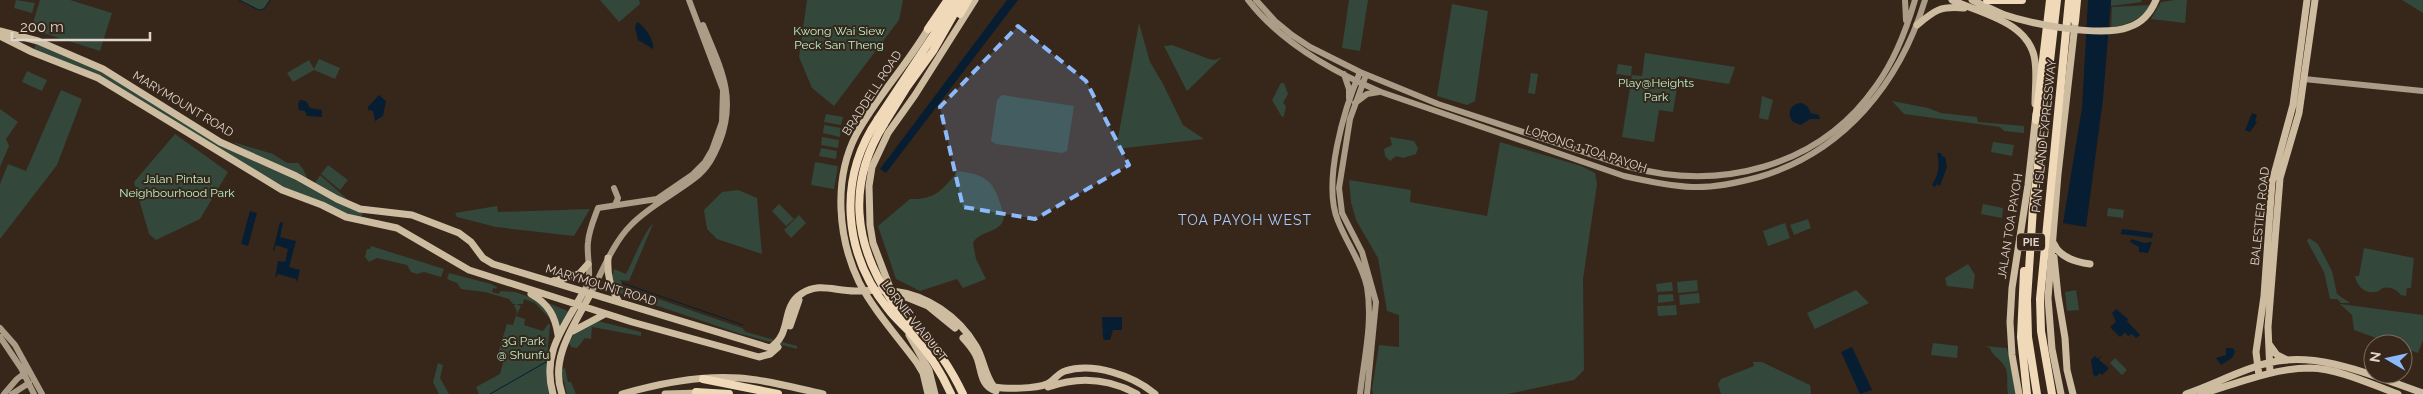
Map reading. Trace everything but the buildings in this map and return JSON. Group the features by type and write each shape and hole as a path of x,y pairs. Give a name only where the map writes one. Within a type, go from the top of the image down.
{"highway":[{"path":"928,29 946,0"},
{"name":"BRADDELL ROAD","path":"881,121 953,0"},
{"name":"BRADDELL ROAD","path":"881,121 933,51 962,0"},
{"path":"933,51 947,35 968,0"},
{"path":"1987,0 2022,0"},
{"path":"2036,120 2050,0"},
{"name":"PAN-ISLAND EXPRESSWAY","path":"2037,394 2028,337 2027,300 2033,208 2057,0"},
{"name":"PAN-ISLAND EXPRESSWAY","path":"2052,394 2041,330 2042,261 2069,0"},
{"path":"2075,21 2078,0"},
{"name":"LORNIE VIADUCT","path":"881,121 862,142 851,185 850,212 855,242 874,291 895,318 928,354 951,394"},
{"name":"LORNIE VIADUCT","path":"881,121 866,158 860,180 859,211 864,240 875,270 892,302 932,344 946,362 963,394"},
{"path":"2027,394 2022,356 2021,301 2033,208"},
{"path":"703,379 778,394"},
{"path":"700,393 729,394"}],"main road":[{"path":"587,292 589,280 588,236 598,208 657,199 701,166 708,158 718,133 723,112 723,90 690,0"},
{"path":"562,394 558,374 560,359 587,292 621,237 634,221 707,168 722,137 728,115 726,85 690,0"},
{"name":"BRADDELL ROAD","path":"930,394 929,370 909,334 873,243 870,225 869,186 872,167 888,133 915,95 975,0"},
{"name":"LORONG 1 TOA PAYOH","path":"1248,0 1286,40 1359,83 1624,176 1660,184 1691,187 1726,185 1765,175 1801,160 1846,130 1871,104 1902,58 1917,25 1925,0"},
{"name":"LORONG 1 TOA PAYOH","path":"1256,0 1292,36 1310,47 1363,74 1438,104 1626,166 1682,176 1709,177 1741,173 1784,160 1820,140 1854,112 1884,75 1904,34 1915,0"},
{"path":"1904,34 1907,15 1905,0"},
{"name":"JALAN TOA PAYOH","path":"1952,0 2016,28 2029,41 2035,61 2036,120 2012,288 2010,322 2012,355 2019,394"},
{"path":"1972,0 2002,14 2038,24 2101,31 2117,31 2131,27 2145,18 2156,0"},
{"name":"BALESTIER ROAD","path":"2259,376 2256,352 2263,304 2272,182 2293,105 2307,0"},
{"name":"BALESTIER ROAD","path":"2270,373 2268,342 2280,178 2298,118 2314,0"},
{"path":"1917,25 1940,8 1972,9"},
{"path":"2061,394 2049,328 2048,298 2075,21"},
{"name":"BRADDELL ROAD","path":"928,29 856,136 846,164 842,192 843,230 848,256 866,294 917,363 930,394"},
{"name":"MARYMOUNT ROAD","path":"0,31 38,41 103,70 220,142 296,176 360,209 400,212 435,223 465,237 483,258 494,264 770,348 779,342 793,302 810,288 823,286 866,294"},
{"name":"MARYMOUNT ROAD","path":"0,36 32,52 98,78 282,190 322,205 346,218 397,228 469,270 605,314 759,357 770,354 788,335 795,309 805,295 818,290 846,295 892,292 916,295 930,301 951,318 974,343 982,356 987,378 994,387 1004,389 1045,385 1066,371 1094,369 1126,376 1155,394"},
{"path":"1344,74 1351,103"},
{"path":"1363,74 1340,131 1332,195 1337,220 1358,260 1367,289 1369,317 1367,394"},
{"path":"2304,79 2423,91"},
{"path":"1351,103 1367,94 1381,92"},
{"path":"1624,176 1623,170 1626,166"},
{"path":"614,188 618,198 615,205"},
{"path":"2053,234 2055,278 2065,338 2067,370 2073,394"},
{"path":"2054,244 2058,252 2066,257 2075,262 2090,264"},
{"path":"608,258 607,271 610,286 619,302"},
{"path":"550,281 579,274 588,264"},
{"path":"522,288 545,302 550,309 558,335"},
{"name":"MARYMOUNT ROAD","path":"892,292 928,306 949,322 972,348 984,382 994,390 1004,392 1046,388 1068,380 1076,380 1109,382 1136,394"},
{"path":"552,393 550,360 558,335 580,306"},
{"path":"570,333 605,314"},
{"path":"0,328 15,346 31,382 34,394"},
{"path":"0,337 26,372"},
{"path":"2268,342 2277,355 2300,370"},
{"path":"2240,374 2249,366 2256,352"},
{"path":"2186,394 2257,366 2270,362 2288,361 2332,364 2418,393"},
{"path":"2201,394 2270,373 2309,368 2334,372 2398,394"},
{"path":"929,370 941,394"},
{"path":"4,394 26,372"},
{"path":"622,394 658,384 703,379 740,378 822,394"},
{"path":"1360,394 1366,378"},
{"path":"12,394 31,382"},
{"path":"31,382 42,394"},
{"path":"666,394 700,393"}],"highlighted area":[{"path":"1018,26 1086,81 1129,165 1035,219 963,207 940,107"}],"green space":[{"path":"16,0 35,3 32,13 14,8"},
{"path":"40,0 70,0 112,13 100,51 31,29"},
{"path":"239,0 270,0 264,9 259,10"},
{"path":"600,0 639,0 640,4 619,22"},
{"name":"Kwong Wai Siew Peck San Theng","path":"807,0 903,0 899,20 834,106 812,88 799,57"},
{"path":"1349,0 1368,0 1360,51 1342,48"},
{"path":"2111,0 2141,0 2142,2 2111,6"},
{"path":"2187,0 2185,23 2151,19 2161,2"},
{"path":"2402,0 2423,0 2423,13"},
{"path":"1452,4 1488,11 1475,101 1467,105 1437,96"},
{"path":"2151,5 2134,21 2111,28 2112,7"},
{"path":"1139,23 1150,62 1183,125 1204,139 1116,149"},
{"path":"38,41 92,65 220,142 257,156 233,142 273,154 287,163 298,163 308,180 315,183 320,175 363,213 360,220 282,190 98,78 32,52"},
{"path":"1172,45 1209,59 1215,60 1222,57 1187,91 1164,46"},
{"name":"Play@Heights Park","path":"1645,53 1735,67 1729,84 1679,76 1673,112 1659,110 1654,142 1622,137 1632,75 1642,76"},
{"path":"319,59 340,68 335,79 314,70 293,82 287,73 309,60 314,69"},
{"path":"1618,64 1632,66 1631,76 1616,74"},
{"path":"27,71 47,80 42,91 22,82"},
{"path":"1531,73 1538,74 1535,94 1528,93"},
{"path":"1281,83 1284,83 1288,94 1283,103 1286,106 1284,116 1282,117 1272,100"},
{"path":"61,90 82,99 57,165 0,239 0,184 8,164 26,171"},
{"path":"1002,95 1074,106 1067,151 1062,153 996,144 991,141 997,100"},
{"path":"1762,96 1773,100 1768,120 1759,118"},
{"path":"1892,101 1928,108 1941,113 1977,117 1978,122 2024,126 2024,133 2004,131 2000,127 1904,114"},
{"path":"0,109 18,122 6,139 9,146 0,167"},
{"path":"826,114 843,117 841,125 824,122"},
{"path":"824,125 841,128 840,137 823,133"},
{"name":"Jalan Pintau Neighbourhood Park","path":"175,134 228,172 200,219 156,240 149,234 134,182"},
{"path":"822,137 839,140 838,148 821,145"},
{"path":"1390,137 1414,141 1418,148 1416,154 1403,158 1396,156 1390,161 1385,156 1384,149 1392,145"},
{"path":"1500,142 1581,166 1595,173 1597,184 1583,279 1584,370 1574,380 1508,394 1373,394 1372,389 1379,345 1399,347 1399,315 1387,311 1378,258 1356,220 1351,202 1349,180 1411,190 1410,202 1487,216"},
{"path":"1993,142 2014,145 2012,156 1991,152"},
{"path":"821,148 837,151 836,159 819,156"},
{"path":"815,162 838,166 834,189 811,185"},
{"path":"328,165 348,180 340,190 321,174"},
{"path":"958,171 975,174 987,180 995,190 1003,214 1004,219 1001,225 980,236 973,243 976,259 986,279 963,288 957,279 920,291 896,279 878,226 910,199 926,198 938,192"},
{"path":"738,190 757,198 762,254 717,239 707,229 704,210 722,192"},
{"path":"779,204 794,219 786,226 772,211"},
{"path":"1983,204 2003,208 2002,218 1981,214"},
{"path":"497,206 498,212 590,209 574,236 496,227 457,217 455,213"},
{"path":"2108,208 2124,210 2123,218 2107,216"},
{"path":"799,215 806,223 791,238 784,230"},
{"path":"1808,219 1811,228 1794,235 1790,225"},
{"path":"1785,223 1790,238 1768,246 1763,231"},
{"path":"653,224 629,281 620,280 624,287 742,328 746,332 797,346 797,349 741,334 616,292 612,278 614,269 626,274 643,239"},
{"path":"2309,238 2318,244 2332,271 2337,294 2350,303 2341,303 2337,299 2330,299 2324,272 2307,241"},
{"path":"371,246 444,269 441,277 424,272 417,274 411,272 407,265 377,258 369,262 365,257 367,249 370,249"},
{"path":"2364,248 2414,258 2411,288 2407,288 2406,296 2391,288 2383,288 2377,292 2368,292 2359,286 2355,276 2359,276"},
{"path":"1968,264 1975,275 1973,289 1947,286 1945,278"},
{"path":"449,273 497,287 496,289 493,288 492,292 499,294 500,291 515,292 536,299 552,317 549,318 535,303 524,299 523,304 513,304 509,299 485,292 461,289 457,283 447,279"},
{"path":"1697,280 1698,291 1678,293 1677,282"},
{"path":"1672,282 1673,291 1657,292 1656,284"},
{"path":"1856,290 1869,303 1815,329 1807,313"},
{"path":"2076,290 2079,310 2067,311 2065,292"},
{"path":"1699,293 1700,303 1680,305 1679,295"},
{"path":"1673,294 1674,301 1658,303 1658,295"},
{"path":"548,303 568,311 560,327 553,308"},
{"path":"2340,304 2423,315 2423,340 2418,353 2413,351 2413,334 2365,334 2354,330 2352,315"},
{"name":"3G Park @ Shunfu","path":"514,305 521,306 516,316 525,319 524,325 543,331 550,324 547,358 549,358 550,394 479,394 476,387 500,374 503,363 498,353 507,324 513,325 517,312"},
{"path":"1676,305 1677,315 1658,316 1657,306"},
{"path":"598,321 641,332 641,336 592,327 591,339 585,338 577,348 571,347 569,342 576,332"},
{"path":"1933,343 1958,346 1957,358 1931,355"},
{"path":"1985,346 2007,348 2016,394 2008,394 2005,367 1990,348"},
{"path":"2115,358 2127,370 2122,375 2110,363"},
{"path":"1753,362 1762,362 1810,385 1811,394 1721,394 1718,384 1721,379 1754,366"},
{"path":"438,363 443,365 440,378 449,394 439,394 433,382"},
{"path":"565,368 568,382 571,382 576,394 567,394 561,370"}],"water":[{"path":"1007,0 1018,0 886,173 880,169"},
{"path":"2088,0 2111,0 2103,99 2086,227 2063,223 2082,108"},
{"path":"637,22 649,34 653,49 638,40 635,27"},
{"path":"379,95 386,101 383,116 375,121 373,111 368,110 368,107"},
{"path":"300,100 306,101 310,108 322,110 322,117 307,116 305,111 299,110 298,104"},
{"path":"1798,103 1807,106 1811,113 1819,115 1820,119 1810,119 1801,125 1793,122 1790,115 1791,109"},
{"path":"2252,113 2257,115 2255,121 2257,122 2250,132 2245,130"},
{"path":"1937,153 1941,153 1945,157 1947,167 1940,186 1937,184 1935,187 1932,185 1938,170"},
{"path":"250,211 257,213 248,246 241,244"},
{"path":"280,222 283,223 280,237 296,241 289,267 300,270 297,282 296,279 278,274 275,278 278,261 285,262 288,249 276,245 273,251"},
{"path":"2122,229 2153,233 2152,238 2121,234"},
{"path":"2131,239 2145,243 2152,242 2148,253 2139,252 2139,247 2130,242"},
{"path":"2116,309 2128,319 2127,321 2140,335 2136,338 2132,334 2128,336 2125,332 2120,337 2110,327 2116,322 2112,313"},
{"path":"1102,317 1122,317 1122,330 1113,330 1110,340 1104,340"},
{"path":"1852,347 1872,390 1860,394 1841,352"},
{"path":"2226,348 2233,348 2235,352 2232,358 2221,365 2216,358 2226,355"},
{"path":"2102,355 2099,360 2109,368 2102,375 2100,373 2096,377 2093,374 2091,360 2095,356 2098,359"}],"waterway":[{"path":"239,0 259,10 264,9 270,0"},
{"path":"622,283 743,325"},
{"path":"490,394 546,362"}],"district":[{"name":"TOA PAYOH WEST","path":"1245,220"}]}
